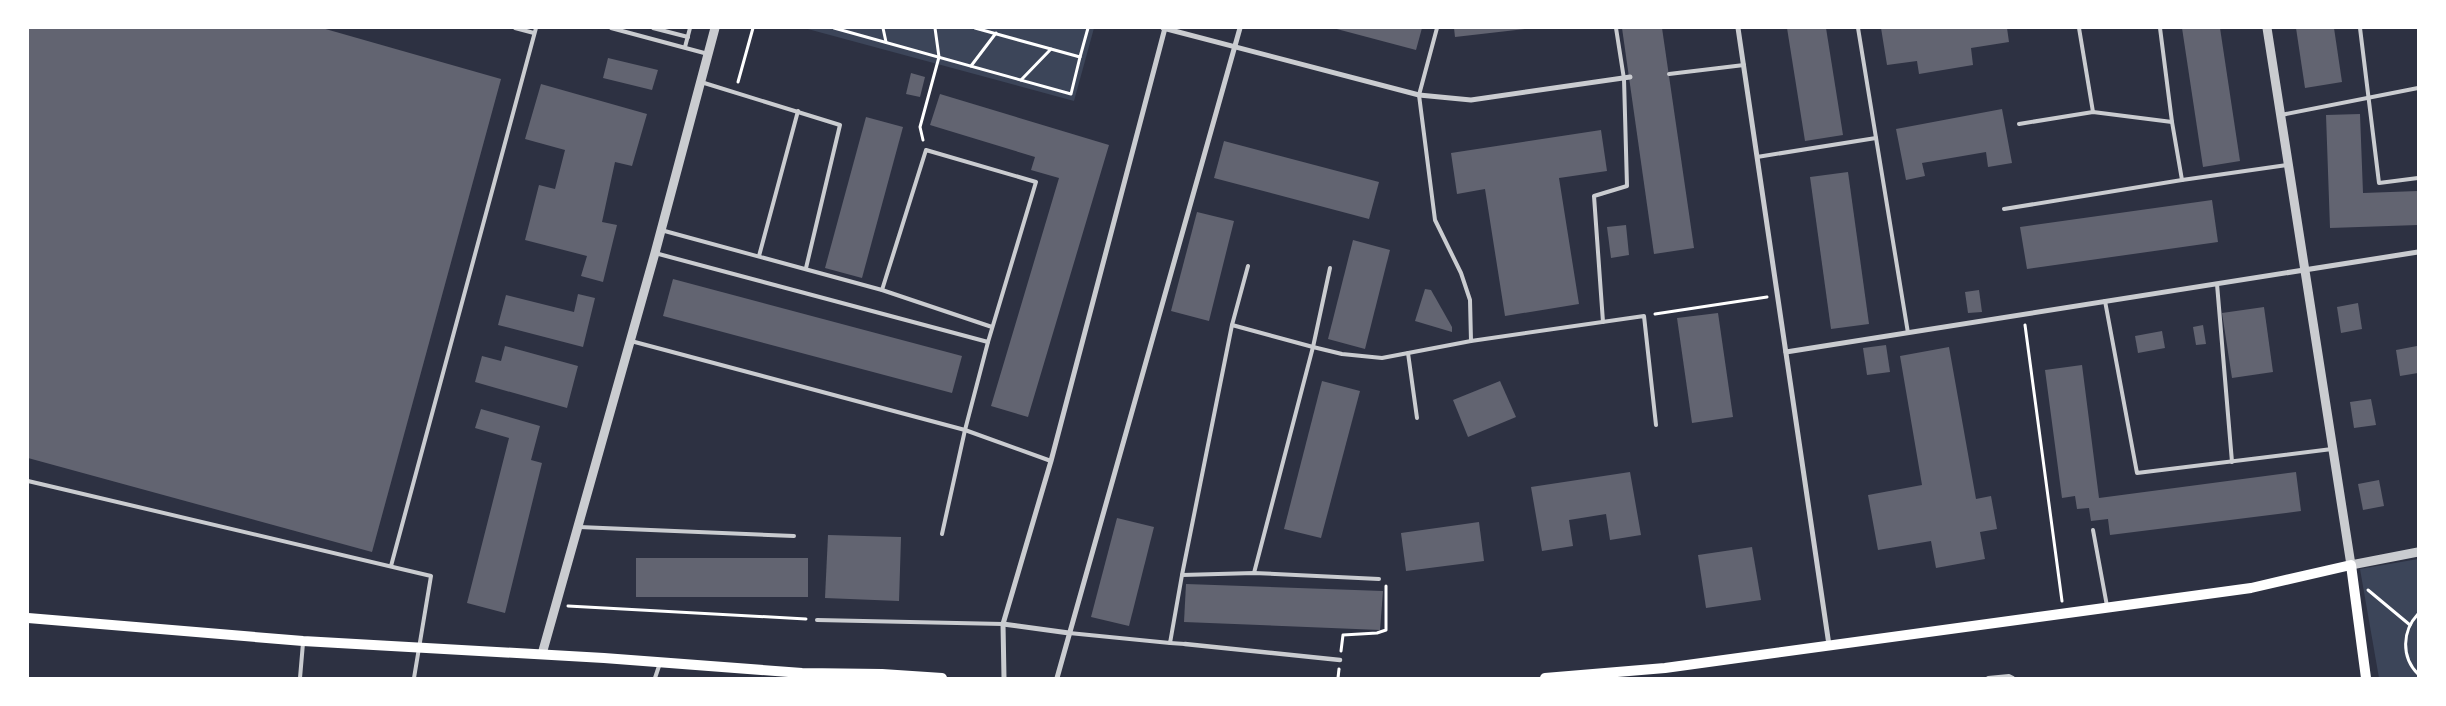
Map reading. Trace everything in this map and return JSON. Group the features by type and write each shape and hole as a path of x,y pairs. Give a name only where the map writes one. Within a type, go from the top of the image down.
{"main road":[{"path":"1546,678 1665,668 2251,588 2350,565 2366,678"},
{"path":"28,618 303,641 542,654 802,676 942,678"}],"street":[{"path":"542,654 655,253 715,28"},
{"path":"1004,678 1002,624 1051,461 1164,28 1234,48 1419,95 1471,100 1627,78"},
{"path":"1057,678 1240,28"},
{"path":"1738,28 1829,646"},
{"path":"2267,28 2290,165 2350,565 2418,552"},
{"path":"1786,352 2418,252"},
{"path":"1002,624 1069,632"},
{"path":"1185,644 1340,660"}],"lane":[{"path":"515,28 534,33"},
{"path":"391,566 536,28"},
{"path":"611,28 708,54"},
{"path":"653,28 688,37"},
{"path":"685,47 690,28"},
{"path":"1437,28 1419,95 1435,220 1461,273 1470,300 1471,341"},
{"path":"1602,322 1594,196 1627,186 1627,78 1616,28"},
{"path":"1858,28 1908,333"},
{"path":"2080,28 2093,112"},
{"path":"2160,28 2172,122 2182,180"},
{"path":"2360,28 2379,183 2418,178"},
{"path":"1669,74 1744,65"},
{"path":"701,82 840,125 806,268"},
{"path":"2281,115 2418,88"},
{"path":"759,256 798,112"},
{"path":"2019,124 2093,112 2172,122"},
{"path":"1757,157 1876,138"},
{"path":"882,290 926,150 1036,182 992,327 965,430 942,534"},
{"path":"2004,209 2182,180 2290,165"},
{"path":"661,230 882,290 992,327"},
{"path":"655,253 988,342"},
{"path":"1170,643 1232,325 1248,266"},
{"path":"1254,572 1312,347 1330,268"},
{"path":"2217,284 2232,462"},
{"path":"2105,302 2137,473 2332,449"},
{"path":"1232,325 1342,354 1382,358 1471,341 1644,316 1656,425"},
{"path":"629,340 965,430 1051,461"},
{"path":"1408,353 1417,418"},
{"path":"28,481 431,576 414,678"},
{"path":"579,527 794,536"},
{"path":"2093,530 2107,608"},
{"path":"1182,575 1254,572 1379,579"},
{"path":"817,620 1002,624"},
{"path":"1069,632 1185,644"},
{"path":"300,678 303,641"},
{"path":"655,678 660,663"},
{"path":"1988,678 2009,676 2013,678"}],"path":[{"path":"735,93 753,28"},
{"path":"834,28 848,29 886,42 1071,94 1088,28"},
{"path":"883,28 886,42"},
{"path":"926,150 920,127 939,57 935,28"},
{"path":"975,28 1080,57"},
{"path":"971,66 996,33"},
{"path":"1022,80 1052,49"},
{"path":"1644,316 1778,295"},
{"path":"2024,314 2064,614"},
{"path":"2352,577 2410,625"},
{"path":"1338,678 1342,635 1377,633 1386,630 1386,587"},
{"path":"556,605 817,620"},
{"path":"2418,614 2410,625 2406,650 2409,662 2418,674"}],"shaded area":[{"path":"804,28 1094,28 1074,101"},
{"path":"2418,559 2418,678 2379,678 2360,569"}],"building":[{"path":"28,28 322,28 501,79 372,552 28,458"},
{"path":"1333,28 1422,28 1416,50"},
{"path":"1454,28 1525,28 1525,29 1455,37"},
{"path":"1622,28 1662,28 1694,248 1654,254"},
{"path":"1787,28 1826,28 1843,135 1805,141"},
{"path":"1881,28 2007,28 2009,42 1971,48 1973,65 1919,74 1917,61 1887,65"},
{"path":"2182,28 2220,28 2240,161 2203,167"},
{"path":"2296,28 2334,28 2342,82 2305,88"},
{"path":"608,58 658,70 652,90 603,78"},
{"path":"911,73 925,77 920,97 906,94"},
{"path":"541,84 647,114 632,166 615,162 602,222 617,225 603,282 581,276 587,256 525,240 539,185 555,189 565,150 525,139"},
{"path":"940,94 1109,145 1028,417 991,406 1059,178 1031,170 1035,157 930,125"},
{"path":"2002,109 2012,163 1988,167 1986,152 1922,163 1925,176 1906,180 1896,129"},
{"path":"2360,114 2363,193 2418,191 2418,225 2330,228 2326,115"},
{"path":"866,117 903,127 862,278 825,268"},
{"path":"1601,130 1607,171 1559,178 1579,304 1505,316 1485,189 1457,194 1451,153"},
{"path":"1224,141 1379,182 1369,219 1214,178"},
{"path":"1848,172 1869,324 1831,329 1810,177"},
{"path":"2212,200 2218,242 2027,269 2020,227"},
{"path":"1197,212 1234,221 1209,321 1171,311"},
{"path":"1626,225 1629,255 1611,258 1607,227"},
{"path":"1353,240 1390,250 1365,349 1328,339"},
{"path":"673,279 962,356 952,393 663,316"},
{"path":"1425,289 1431,290 1452,327 1452,332 1415,321"},
{"path":"1979,290 1982,312 1968,313 1965,292"},
{"path":"578,294 595,298 583,347 498,325 506,295 574,312"},
{"path":"2358,303 2362,329 2341,333 2337,307"},
{"path":"2264,307 2273,372 2232,378 2222,313"},
{"path":"1718,313 1733,417 1692,423 1677,318"},
{"path":"2203,325 2206,344 2196,345 2193,327"},
{"path":"2162,331 2165,348 2138,353 2135,336"},
{"path":"1886,345 1890,372 1867,375 1863,348"},
{"path":"505,346 578,366 567,408 475,382 482,356 501,361"},
{"path":"2417,346 2418,373 2400,376 2396,350"},
{"path":"1949,347 1976,499 1991,496 1997,529 1980,532 1985,559 1936,568 1931,541 1878,550 1868,495 1922,485 1900,356"},
{"path":"2082,365 2099,498 2296,472 2301,511 2110,535 2108,519 2091,521 2089,508 2077,509 2075,496 2062,498 2045,370"},
{"path":"1322,381 1360,391 1321,538 1284,529"},
{"path":"1500,381 1516,417 1468,437 1453,400"},
{"path":"2371,399 2376,425 2354,428 2350,402"},
{"path":"481,409 540,426 531,460 542,463 505,613 467,603 509,438 475,428"},
{"path":"1630,472 1641,535 1610,540 1606,514 1569,520 1573,546 1542,551 1531,487"},
{"path":"2379,480 2384,506 2363,510 2358,484"},
{"path":"1117,518 1154,527 1129,626 1091,617"},
{"path":"1479,522 1484,561 1406,571 1401,533"},
{"path":"828,535 901,537 899,601 825,598"},
{"path":"1752,547 1761,600 1706,608 1698,555"},
{"path":"636,558 808,558 808,597 636,597"},
{"path":"1186,584 1383,591 1380,630 1184,622"}]}
